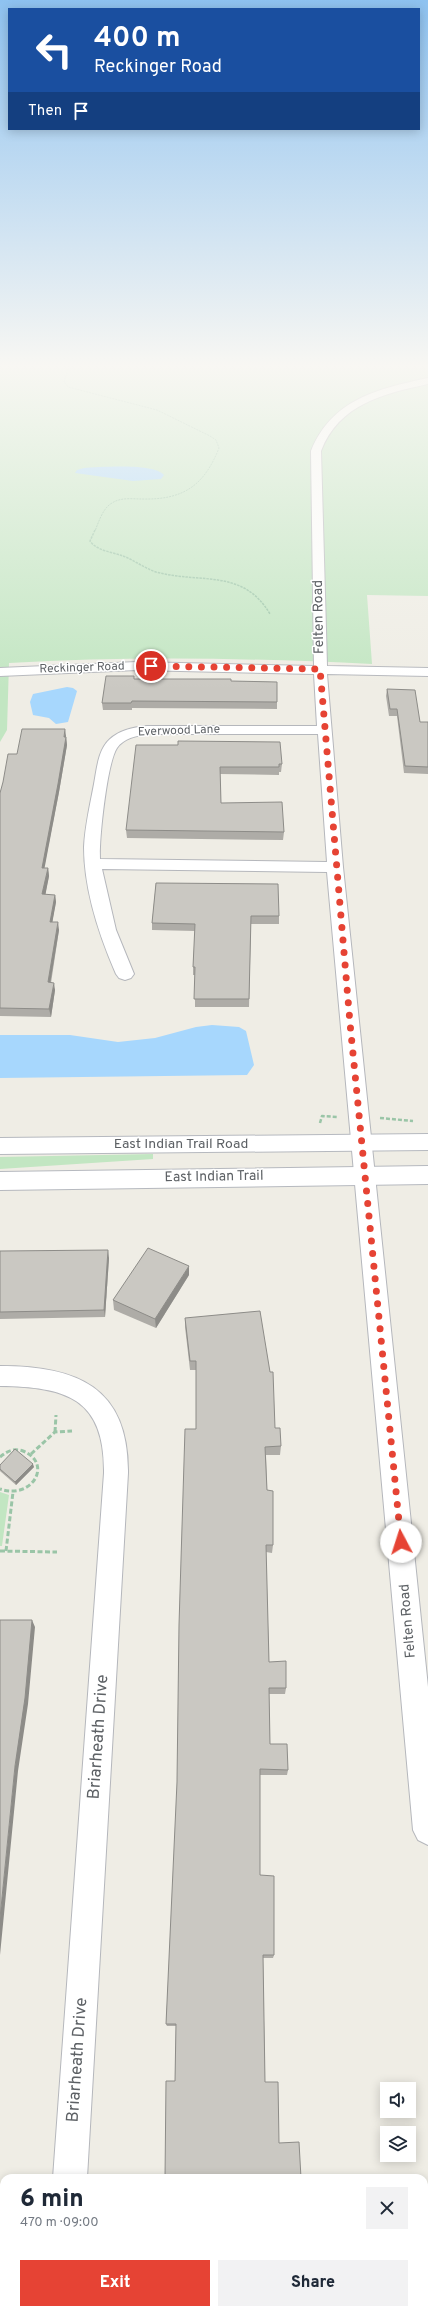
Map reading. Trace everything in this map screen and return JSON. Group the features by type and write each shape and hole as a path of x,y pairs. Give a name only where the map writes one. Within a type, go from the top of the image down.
{"main road":[{"path":"361,1143 428,1142"},
{"name":"East Indian Trail Road","path":"0,1146 361,1143"},
{"name":"East Indian Trail","path":"0,1180 428,1175"}],"street":[{"name":"Felten Road","path":"316,474 320,669 335,867 428,1830"},
{"name":"Reckinger Road","path":"0,672 137,666 428,672"},
{"name":"Everwood Lane","path":"124,974 115,955 109,934 94,864 92,847 104,761 107,751 119,737 137,731 163,729 324,730"},
{"path":"94,864 335,867"},
{"name":"Briarheath Drive","path":"0,1376 48,1378 74,1387 94,1400 106,1418 115,1442 116,1473 70,2174"}],"path":[{"path":"205,474 198,485 190,490 169,497 118,500 110,505 90,541 93,546 124,556 157,572 214,579 240,585 257,594 266,604 270,614"},
{"path":"55,1432 56,1415"},
{"path":"31,1454 55,1432 72,1431"},
{"path":"0,1456 17,1449 31,1454 38,1466 35,1481 23,1490 12,1492 0,1489"},
{"path":"6,1551 12,1492"},
{"path":"0,1551 57,1552"}],"green space":[{"path":"0,474 428,474 428,596 367,595 372,664 281,660 190,659 100,659 9,663 7,730 0,742"},
{"path":"153,1154 153,1159 0,1169 0,1157"},
{"path":"0,1492 9,1495 2,1546 0,1546"}],"water":[{"path":"82,474 164,475 161,479 133,481"},
{"path":"67,687 73,688 77,691 68,722 56,724 49,718 33,715 30,702 33,694"},
{"path":"212,1025 239,1027 246,1031 254,1065 247,1075 0,1078 0,1035 70,1035 118,1042 155,1038 196,1027"}],"building":[{"path":"106,676 134,676 134,679 231,679 231,681 277,682 277,702 132,701 131,703 102,703"},
{"path":"387,689 415,690 420,722 428,722 428,767 405,766 397,709 390,709"},
{"path":"22,729 65,729 64,737 66,737 42,868 48,868 42,894 55,895 50,922 58,922 48,982 54,983 49,1009 0,1008 0,793 8,754 17,754"},
{"path":"178,741 280,742 282,764 279,764 279,767 220,767 221,803 282,802 284,832 126,830 136,745 178,745"},
{"path":"156,883 278,884 279,916 251,916 249,999 194,999 195,967 193,967 195,924 152,923"},
{"path":"148,1248 189,1266 155,1319 113,1300"},
{"path":"108,1250 104,1310 0,1312 0,1251"},
{"path":"260,1311 270,1372 273,1372 275,1428 280,1428 281,1446 265,1447 267,1490 273,1491 273,1545 266,1545 269,1662 286,1661 286,1688 269,1688 270,1744 287,1744 288,1770 260,1769 260,1875 274,1876 274,1955 263,1955 265,2082 278,2082 279,2143 299,2142 301,2174 165,2174 166,2081 175,2081 176,2024 166,2024 177,1782 179,1625 185,1429 196,1429 196,1361 190,1361 185,1318"},
{"path":"15,1449 33,1464 15,1482 0,1469 0,1465"},
{"path":"0,1620 32,1620 25,1698 15,1766 0,1918"}],"route":[{"path":"151,666 320,669 336,878 401,1542"}]}
